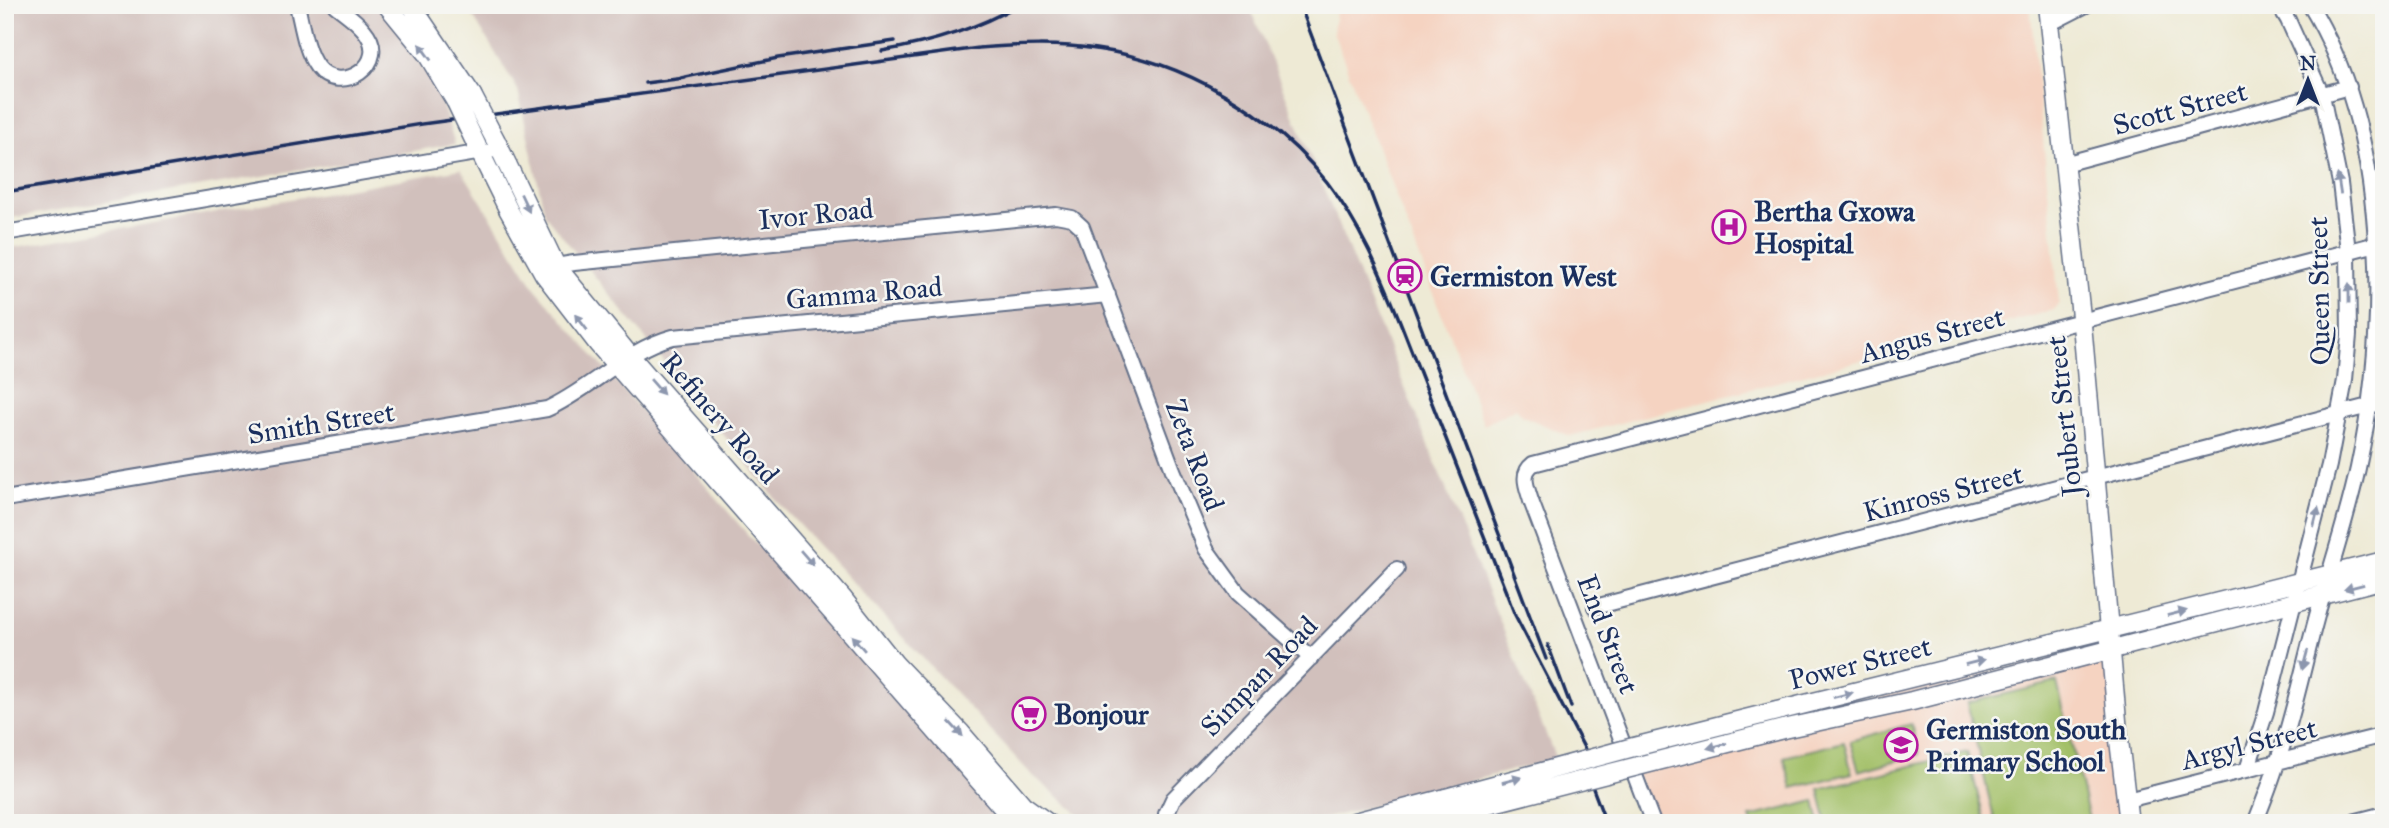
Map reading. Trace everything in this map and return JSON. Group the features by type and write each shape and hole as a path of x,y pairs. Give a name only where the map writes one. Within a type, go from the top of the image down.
{"main road":[{"name":"Joubert Street","path":"2047,5 2097,478 2118,732 2129,823"},
{"name":"Refinery Road","path":"402,9 427,54 498,145 550,270"},
{"name":"Refinery Road","path":"464,99 478,148 509,211 550,270 623,360 837,605 1014,822"},
{"name":"Power Street","path":"1416,823 1448,806 1630,748 2384,561"},
{"name":"Power Street","path":"1351,823 1448,806 1912,701 2384,579"},
{"name":"Refinery Road","path":"837,605 961,733 1020,802 1048,823"}],"street":[{"path":"297,5 316,67 330,78 340,79 359,74 372,60 373,51 365,30 335,5"},
{"path":"2049,24 2086,5"},
{"name":"Queen Street","path":"2279,5 2322,95 2340,183 2348,251 2349,335 2345,380 2329,465 2294,602"},
{"name":"Queen Street","path":"2310,5 2349,87 2362,127 2380,243 2377,404 2323,594"},
{"name":"Scott Street","path":"2064,164 2349,87"},
{"path":"5,233 498,145"},
{"name":"Ivor Road","path":"550,270 1056,215 1078,222 1086,236"},
{"name":"Zeta Road","path":"1086,236 1173,470 1206,549 1238,593 1311,658"},
{"name":"Angus Street","path":"1533,464 2380,243"},
{"name":"Gamma Road","path":"623,360 657,342 685,335 1108,295"},
{"name":"Smith Street","path":"5,499 525,415 547,410 569,400 623,360"},
{"name":"Kinross Street","path":"1595,607 2377,404"},
{"name":"End Street","path":"1533,464 1525,475 1531,501 1653,823"},
{"name":"Simpan Road","path":"1165,823 1173,799 1397,569"},
{"path":"2255,823 2278,762 2323,594"},
{"path":"2247,770 2266,712 2294,602"},
{"name":"Argyl Street","path":"2127,800 2384,735"},
{"path":"2349,823 2384,814"}],"shaded area":[{"path":"5,5 381,5 436,86 455,144 5,219"},
{"path":"466,5 1249,5 1556,759 1307,823 1090,823 1031,774 784,509 545,215 518,90"},
{"name":"Bertha Gxowa Hospital","path":"1337,5 2030,5 2059,303 2054,310 1570,436 1523,416 1516,408 1484,425 1333,32"},
{"path":"461,169 535,288 749,536 988,795 1006,823 5,823 5,249"},
{"name":"Germiston South Primary School","path":"2109,647 2127,823 1655,823 1631,759 1910,689"}],"green space":[{"path":"2057,682 2089,819 2074,823 1995,823 1967,703"},
{"path":"1911,724 1919,754 1859,771 1850,741"},
{"path":"1844,742 1852,773 1792,788 1784,757"},
{"path":"1967,752 1985,823 1827,823 1819,789"},
{"path":"1815,801 1820,823 1752,823 1750,817"}],"railway":[{"path":"882,51 952,34 985,22 1018,5"},
{"path":"1300,5 1546,659"},
{"path":"681,78 778,58 895,41"},
{"path":"5,192 422,124 979,48 1038,45 1081,47 1129,55 1161,65 1224,94 1280,134 1327,182 1350,215 1393,305 1515,615 1591,761"},
{"path":"645,83 685,78"},
{"path":"1548,645 1571,707"},
{"path":"1580,754 1606,823"}],"place":[{"name":"Bertha Gxowa Hospital","path":"1729,227"},
{"name":"Germiston West","path":"1405,276"},
{"name":"Bonjour","path":"1029,714"},
{"name":"Germiston South Primary School","path":"1901,745"}]}
